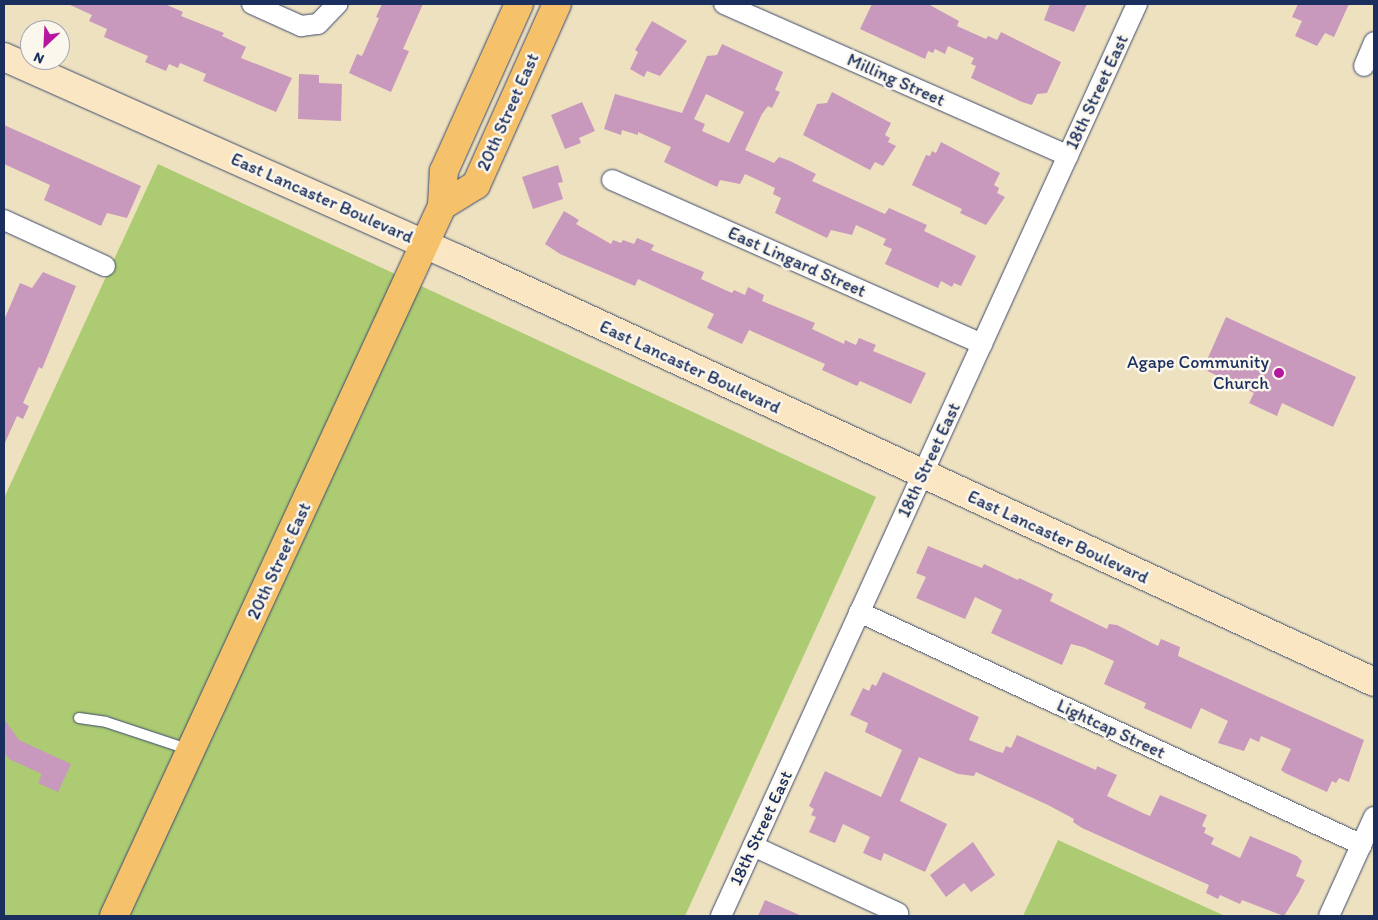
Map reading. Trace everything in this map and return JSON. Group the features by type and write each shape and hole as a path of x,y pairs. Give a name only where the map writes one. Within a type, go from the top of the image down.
{"main road":[{"name":"20th Street East","path":"114,916 442,206 444,171 519,4"},
{"name":"20th Street East","path":"442,206 476,185 556,4"},
{"name":"East Lancaster Boulevard","path":"4,57 425,244 1374,682"}],"street":[{"path":"252,4 302,26 318,24 337,4"},
{"name":"Milling Street","path":"724,4 1068,156"},
{"name":"18th Street East","path":"721,916 1137,4"},
{"path":"1364,66 1374,42"},
{"name":"East Lingard Street","path":"612,180 982,344"},
{"path":"5,224 105,266"},
{"name":"Lightcap Street","path":"859,612 1362,845"},
{"path":"1329,916 1374,817"},
{"path":"753,846 898,913"}],"lane":[{"path":"79,718 106,722 191,751"}],"green space":[{"path":"158,164 876,497 685,916 4,916 4,498"},
{"path":"1058,840 1225,916 1023,916"}],"building":[{"path":"68,4 165,4 183,12 181,16 224,33 222,36 246,47 241,58 292,78 276,112 203,81 206,74 180,63 178,68 169,64 166,71 145,62 148,56 104,37 107,29 89,21 92,15"},
{"path":"382,4 423,4 403,49 409,51 391,92 349,73 357,54 362,56 379,18 376,17"},
{"path":"872,4 928,4 959,21 957,26 986,39 988,36 997,40 1001,32 1061,62 1047,93 1037,94 1032,105 1022,102 971,78 976,66 971,64 974,58 948,46 945,54 935,49 933,53 928,51 925,59 860,29"},
{"path":"1050,4 1087,4 1074,32 1044,20"},
{"path":"1298,4 1349,4 1334,37 1325,33 1317,46 1295,36 1302,21 1292,17"},
{"path":"652,21 687,41 660,76 647,71 644,77 630,69 638,52 635,50"},
{"path":"722,44 783,72 775,90 780,92 772,108 768,106 762,114 745,150 774,163 779,157 790,161 816,174 812,181 885,214 889,208 927,225 924,231 976,256 961,286 954,283 952,287 941,281 938,288 885,264 892,249 883,245 886,239 856,225 852,235 831,230 827,238 775,213 781,198 773,194 775,188 745,174 740,184 720,180 717,187 664,162 671,147 638,132 638,135 622,130 621,135 604,129 615,94 682,113 707,56 717,55","holes":["706,94 744,112 729,143 702,131 705,124 694,119"]},
{"path":"299,74 319,75 319,83 342,84 341,121 298,119"},
{"path":"832,92 891,123 885,135 890,138 888,142 896,146 883,166 875,162 870,170 803,135 817,104 827,103"},
{"path":"582,102 595,131 579,138 581,143 565,149 551,115"},
{"path":"4,125 141,186 127,218 107,213 101,226 44,200 50,185 4,164"},
{"path":"941,142 1000,173 994,185 999,188 997,193 1005,197 986,225 960,213 962,209 912,185 926,155 930,156 932,151 936,153"},
{"path":"558,165 563,182 558,183 563,199 533,209 522,177"},
{"path":"564,211 579,220 576,224 611,244 613,240 621,243 623,240 634,244 637,238 654,245 651,250 704,272 701,279 732,293 734,290 745,295 748,287 764,295 762,301 815,323 812,329 844,344 845,340 856,345 859,338 876,345 873,351 926,373 911,404 860,381 857,386 822,370 825,364 749,330 742,344 707,328 714,314 638,279 635,286 560,254 545,244"},
{"path":"43,272 76,286 42,369 39,367 23,403 29,406 23,419 17,416 4,445 4,320 20,283 32,288"},
{"name":"Agape Community Church","path":"1226,317 1356,377 1333,427 1282,403 1277,416 1249,403 1254,393 1203,369"},
{"path":"928,546 982,568 984,564 1018,580 1019,578 1053,594 1050,601 1107,629 1109,624 1117,625 1158,646 1161,639 1180,647 1178,656 1364,740 1349,782 1339,778 1336,783 1332,781 1327,792 1285,773 1281,770 1291,749 1261,736 1259,742 1250,738 1244,751 1218,743 1228,721 1201,708 1191,729 1144,708 1146,703 1104,684 1114,661 1083,647 1071,644 1062,665 991,633 1002,610 975,597 965,619 916,598 926,577 916,573"},
{"path":"883,672 979,717 969,740 1003,753 1006,746 1011,748 1017,735 1096,770 1097,766 1117,775 1107,796 1150,816 1160,795 1207,815 1202,826 1206,828 1204,833 1214,838 1211,844 1240,858 1250,836 1297,856 1302,861 1296,876 1305,880 1299,892 1284,916 1242,900 1240,904 1220,895 1218,899 1206,893 1209,885 1082,828 1073,822 1074,819 1048,805 976,772 974,776 958,774 919,757 900,801 947,824 925,872 884,853 881,861 863,853 870,837 843,824 835,843 809,832 816,817 811,815 814,809 809,806 825,771 881,797 902,750 865,732 868,723 850,715 863,688 869,691 872,684 876,686"},
{"path":"4,719 19,740 71,764 58,792 38,783 42,774 9,759 4,752"},
{"path":"973,842 995,875 971,892 964,883 946,897 930,875"},
{"path":"765,900 802,916 758,916"}],"place":[{"name":"Agape Community Church","path":"1279,373"}]}
